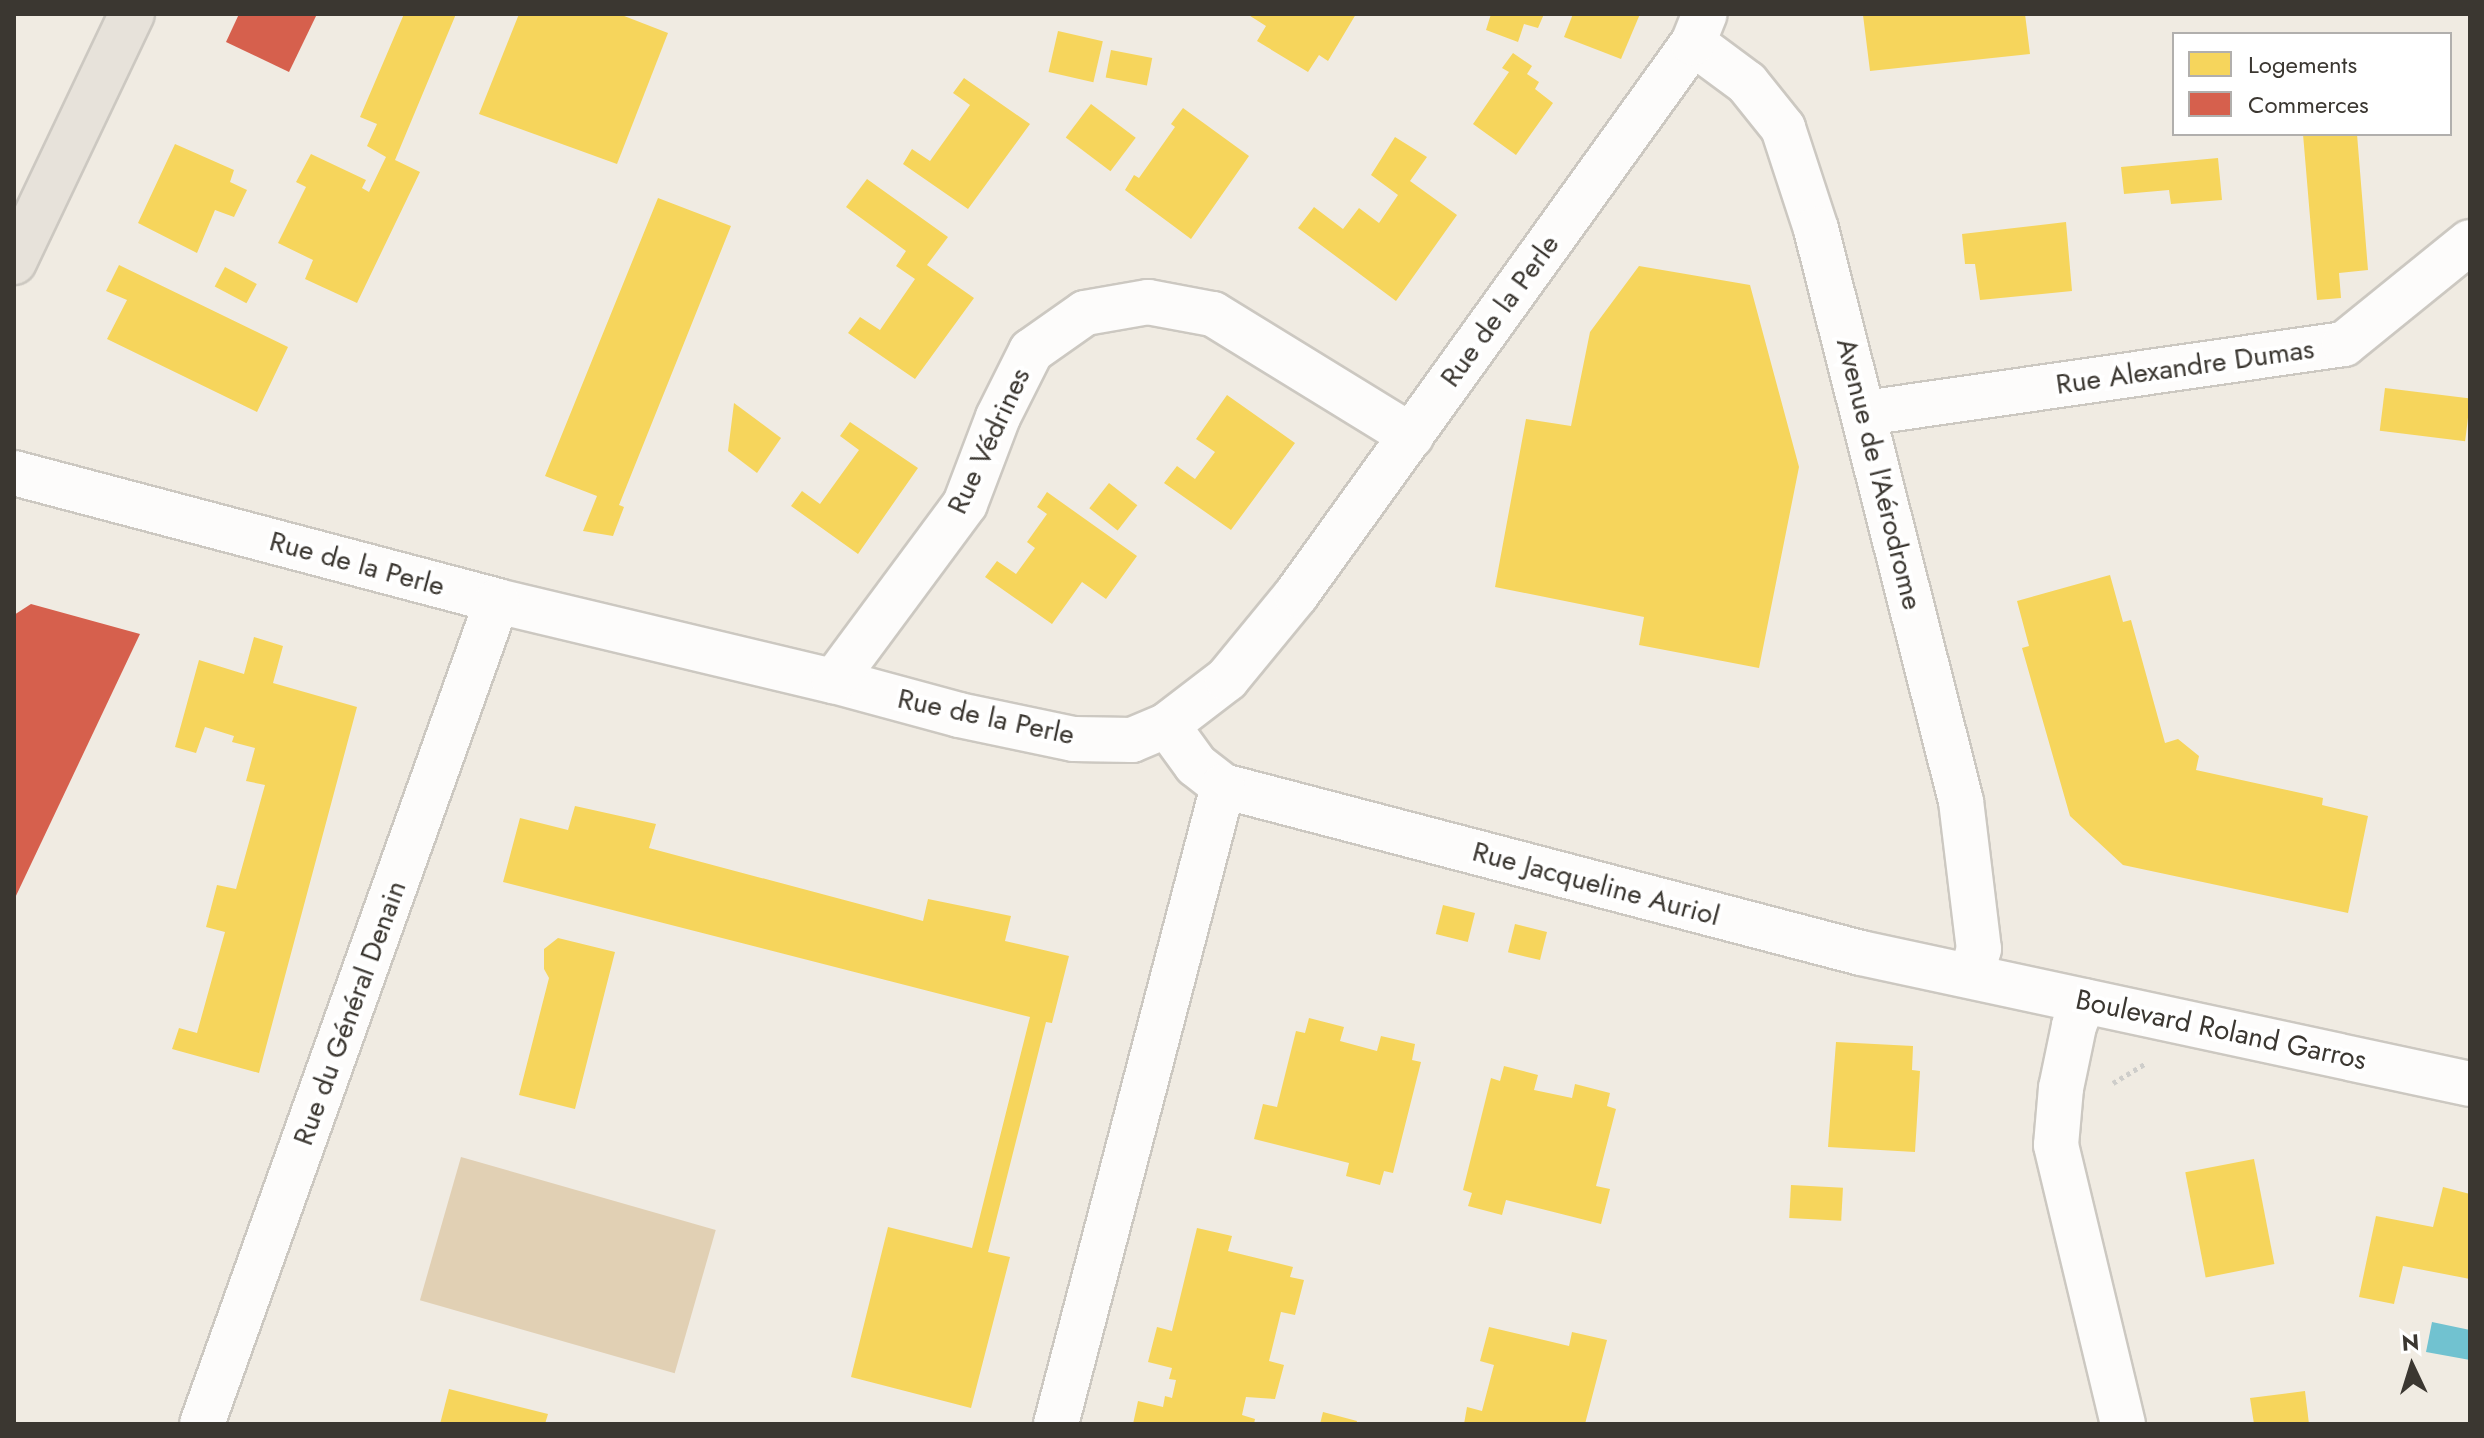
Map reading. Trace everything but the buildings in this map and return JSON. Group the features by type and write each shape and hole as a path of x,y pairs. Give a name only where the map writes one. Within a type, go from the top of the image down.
{"main road":[{"path":"14,262 132,14"}],"street":[{"name":"Avenue de l'Aérodrome","path":"1699,28 1783,128 1816,229 1961,801 1976,897 1979,949 1971,976"},
{"name":"Rue de la Perle","path":"14,473 497,601 834,681 959,715 1074,739 1132,740 1167,725 1227,679 1296,595 1699,28"},
{"name":"Rue Alexandre Dumas","path":"1865,413 2344,344 2470,242"},
{"name":"Rue Védrines","path":"834,681 965,504 998,417 1031,351 1085,313 1148,302 1213,314 1411,436"},
{"name":"Rue du Général Denain","path":"202,1424 497,601"},
{"name":"Rue Jacqueline Auriol","path":"1167,725 1196,765 1223,786 1861,953 1971,976"},
{"path":"1056,1424 1223,786"},
{"name":"Boulevard Roland Garros","path":"1971,976 2470,1084"},
{"path":"2084,1001 2074,1026 2061,1088 2056,1145 2123,1424"}],"path":[{"path":"2105,1088 2159,1055"}],"shaded area":[{"path":"461,1157 716,1230 675,1373 420,1300"}],"water":[{"path":"2432,1322 2470,1330 2470,1360 2426,1352"}]}
